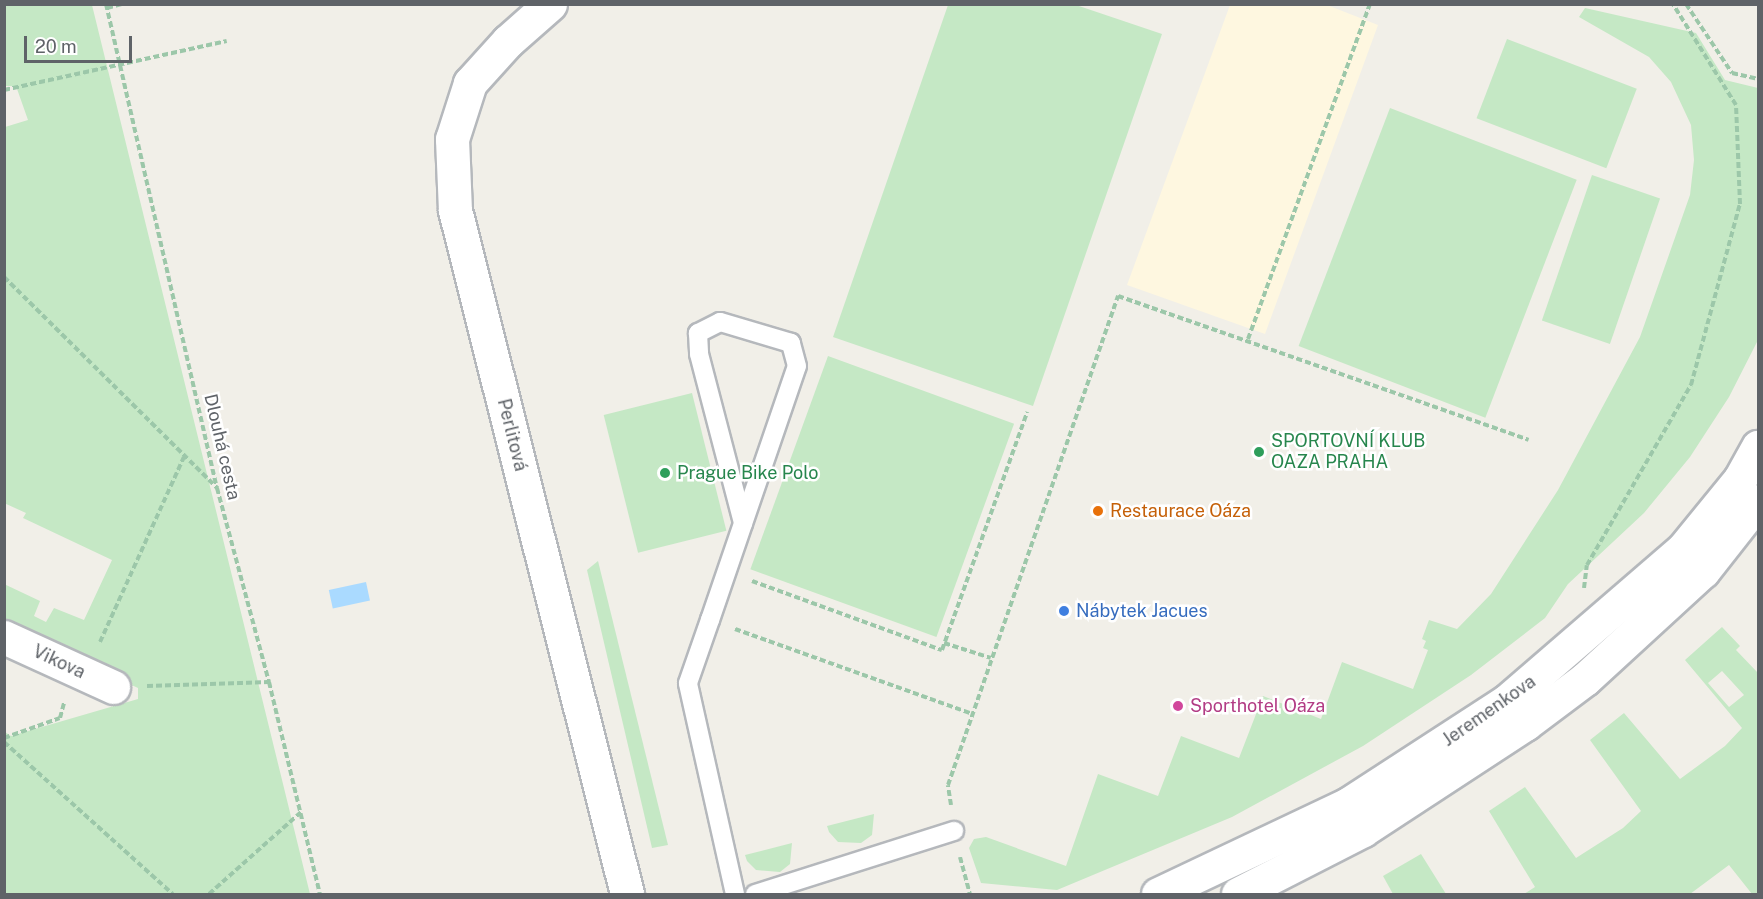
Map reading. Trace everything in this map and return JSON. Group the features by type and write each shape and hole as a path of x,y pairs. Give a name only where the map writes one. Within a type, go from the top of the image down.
{"street":[{"name":"Perlitová","path":"550,4 508,41 470,83 452,139 455,210 627,894"},
{"name":"Jeremenkova","path":"1238,894 1363,830 1447,759 1508,700 1563,656 1683,549 1740,478 1758,447"},
{"name":"Jeremenkova","path":"1158,894 1447,759 1585,679 1703,571 1758,501"},
{"name":"Vikova","path":"4,637 90,676"}],"lane":[{"path":"735,894 688,683 797,366 791,343 720,322 698,333 699,354 743,523"},
{"path":"755,894 954,831"}],"path":[{"path":"106,6 122,4"},
{"path":"1248,339 1370,4"},
{"path":"1584,591 1587,565 1691,385 1740,204 1736,105 1673,4"},
{"path":"1686,4 1732,74 1758,79"},
{"name":"Dlouhá cesta","path":"106,6 217,488 269,682 320,894"},
{"path":"4,90 120,67 227,41"},
{"path":"4,277 217,488"},
{"path":"970,894 954,831 948,785 1118,296 1248,339 1529,440"},
{"path":"726,572 942,650 1027,412"},
{"path":"173,894 4,740 60,718 90,676 184,457"},
{"path":"710,620 972,714"},
{"path":"944,643 991,658"},
{"path":"90,676 269,682"},
{"path":"209,894 301,812"}],"shaded area":[{"path":"1230,5 1327,5 1378,25 1265,334 1127,285"}],"green space":[{"path":"5,5 92,5 310,894 5,894 5,732 11,736 138,699 138,688 5,626 4,584 40,601 34,616 46,622 54,608 84,620 112,560 23,518 26,513 4,503 5,127 28,120 16,86 5,86"},
{"path":"948,5 1076,5 1162,34 1033,406 833,337"},
{"path":"1585,8 1696,33 1725,80 1758,88 1758,340 1729,397 1690,457 1644,513 1568,584 1545,618 1471,675 1363,746 1232,817 1057,890 981,883 969,848 974,839 986,837 1066,866 1098,774 1158,796 1181,736 1239,758 1263,696 1321,719 1342,662 1413,689 1428,650 1423,648 1426,641 1422,639 1429,620 1457,629 1491,594 1558,490 1640,337 1690,195 1694,160 1691,125 1671,82 1649,57 1579,17"},
{"path":"1507,39 1637,89 1606,168 1477,118"},
{"path":"1390,108 1577,180 1485,418 1299,346"},
{"path":"1592,175 1660,198 1610,344 1542,321"},
{"path":"828,356 1014,424 936,637 750,569"},
{"name":"Prague Bike Polo","path":"692,393 726,531 638,553 604,415"},
{"path":"598,561 668,845 652,848 587,570"},
{"path":"1722,627 1740,646 1736,650 1758,673 1758,894 1752,894 1729,865 1690,894 1524,894 1535,887 1489,811 1525,787 1576,858 1623,828 1641,811 1590,740 1624,713 1680,779 1725,746 1742,728 1685,660","holes":["1722,671 1744,695 1729,707 1708,683"]},
{"path":"874,814 872,835 861,843 838,842 827,826"},
{"path":"792,843 790,864 780,872 756,870 747,861 745,855"},
{"path":"1421,854 1446,894 1393,894 1383,876"}],"water":[{"path":"366,582 370,601 333,608 329,590"}],"place":[{"name":"SPORTOVNÍ KLUB OAZA PRAHA","path":"1259,452"},
{"name":"Prague Bike Polo","path":"665,473"},
{"name":"Restaurace Oáza","path":"1098,511"},
{"name":"Nábytek Jacues","path":"1064,611"},
{"name":"Sporthotel Oáza","path":"1178,706"}]}
